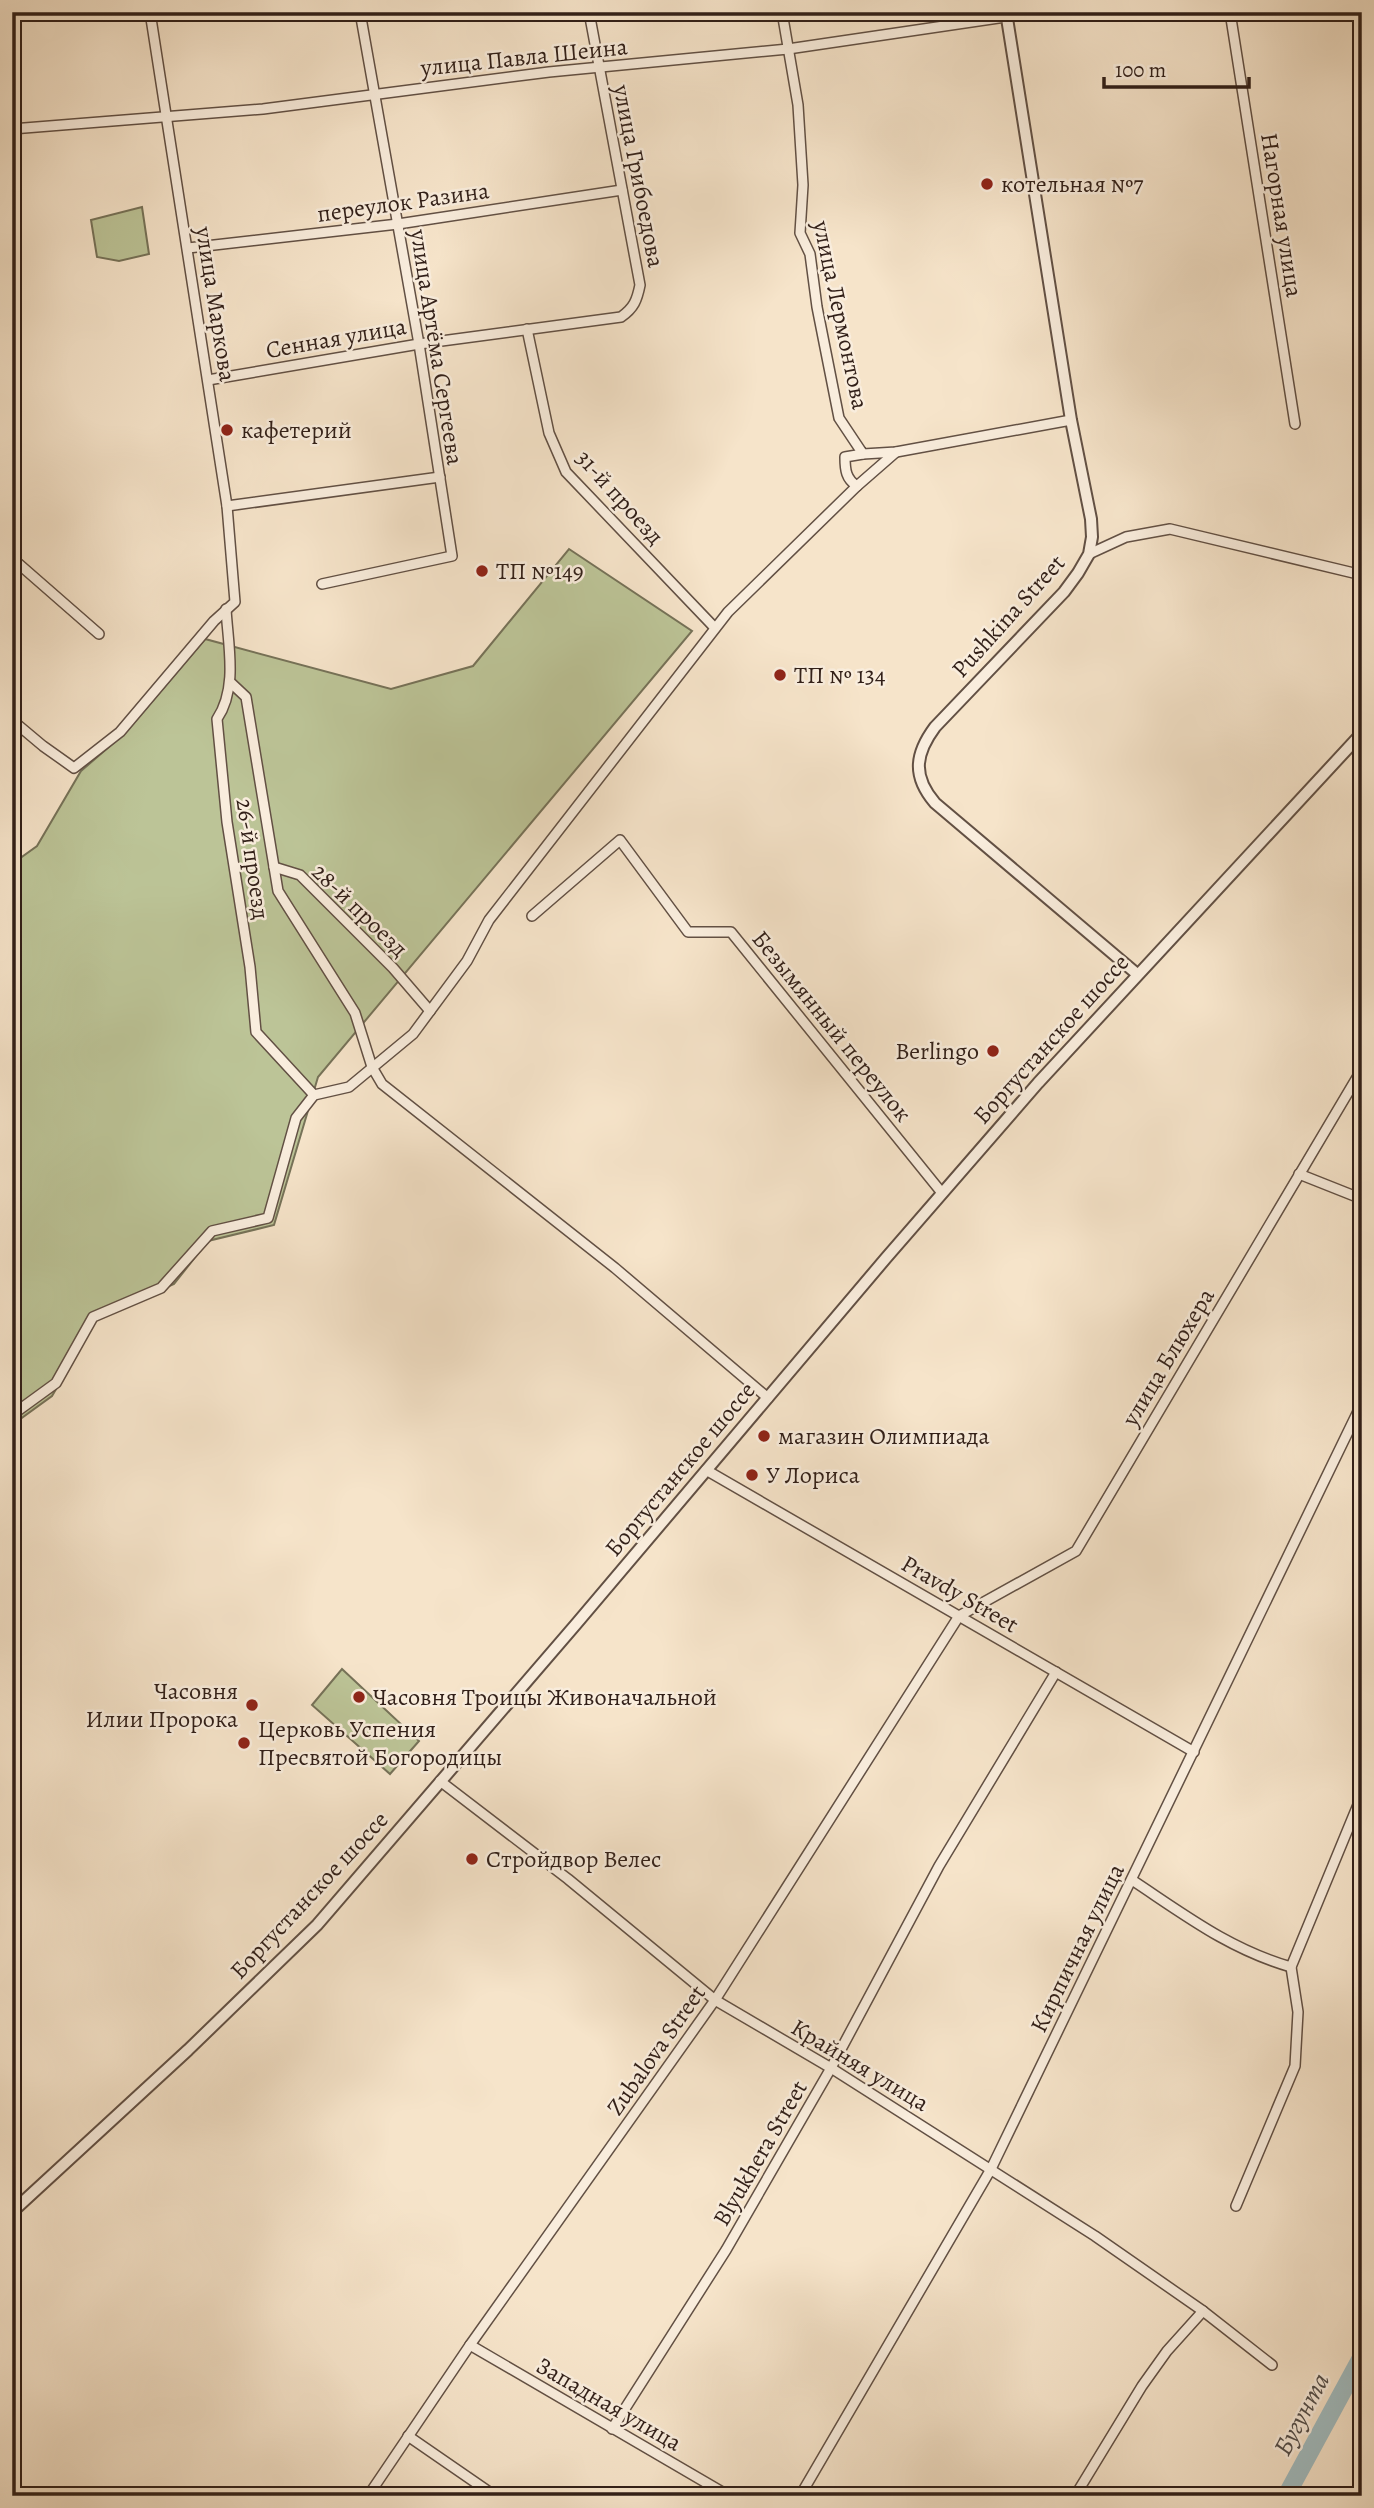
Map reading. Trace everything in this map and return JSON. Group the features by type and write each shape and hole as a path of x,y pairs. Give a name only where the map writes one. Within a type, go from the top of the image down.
{"street":[{"name":"улица Маркова","path":"150,12 227,506 234,602 226,609"},
{"name":"улица Артёма Сергеева","path":"322,584 452,556 419,344 360,12"},
{"name":"улица Грибоедова","path":"589,12 640,285 634,306"},
{"name":"улица Лермонтова","path":"782,12 798,105 803,185 800,233 810,254 817,307 839,418 863,454"},
{"name":"улица Павла Шеина","path":"12,129 263,109 549,72 788,49 1039,12"},
{"name":"Нагорная улица","path":"1230,12 1295,424"},
{"name":"Pushkina Street","path":"1007,15 1072,420 1091,519 1089,554 1064,592 935,727 924,742 919,756 919,771 923,788 935,803 1137,974"},
{"name":"переулок Разина","path":"188,248 398,224 622,190"},
{"name":"Сенная улица","path":"208,380 419,344 621,317 634,306"},
{"name":"31-й проезд","path":"527,329 549,433 566,472 715,628"},
{"path":"857,486 845,471 845,457 896,452 1072,420"},
{"path":"12,1415 56,1383 93,1317 161,1288 212,1231 268,1218 296,1118 314,1095 349,1087 413,1034 467,961 489,920 728,612 857,486 896,452"},
{"path":"227,506 440,477"},
{"path":"1089,554 1126,537 1170,528 1362,575"},
{"path":"12,558 99,634"},
{"path":"12,720 74,768 120,732 226,609"},
{"name":"26-й проезд","path":"226,609 230,682 226,707 217,719 227,822 250,967 256,1032 314,1095"},
{"name":"28-й проезд","path":"230,682 246,697 274,867 300,875 385,959 430,1010"},
{"name":"Боргустанское шоссе","path":"12,2213 188,2050 317,1925 942,1193 1137,974 1362,733"},
{"name":"Безымянный переулок","path":"532,916 620,840 688,932 732,932 942,1193"},
{"path":"274,867 278,891 355,1013 372,1068 382,1084 615,1268 768,1398"},
{"name":"улица Блюхера","path":"959,1616 1076,1551 1362,1069"},
{"path":"1299,1174 1362,1199"},
{"name":"Кирпичная улица","path":"800,2496 991,2169 1362,1403"},
{"name":"Pravdy Street","path":"706,1470 1194,1752"},
{"name":"Zubalova Street","path":"368,2496 470,2345 715,2000 959,1616"},
{"name":"Blyukhera Street","path":"612,2429 726,2249 831,2068 939,1866 1056,1672"},
{"name":"Крайняя улица","path":"440,1781 569,1879 715,2000 831,2068 1094,2235 1203,2311 1272,2365"},
{"path":"1236,2206 1295,2066 1298,2012 1291,1967 1362,1795"},
{"path":"1132,1880 1215,1936 1258,1957 1291,1967"},
{"path":"1075,2496 1142,2386 1167,2351 1203,2311"},
{"name":"Западная улица","path":"470,2345 729,2496"},
{"path":"408,2437 495,2496"}],"green space":[{"path":"142,207 149,254 119,261 97,257 91,220"},
{"path":"569,549 692,631 318,1077 274,1225 208,1241 174,1284 97,1319 52,1396 12,1425 12,864 37,846 81,771 125,733 205,639 391,689 473,666"},
{"path":"342,1669 419,1741 390,1774 312,1705"}],"waterway":[{"name":"Бугунта","path":"1286,2496 1362,2356"}],"place":[{"name":"котельная №7","path":"987,184"},
{"name":"кафетерий","path":"227,430"},
{"name":"ТП №149","path":"482,571"},
{"name":"ТП № 134","path":"780,675"},
{"name":"Berlingo","path":"993,1051"},
{"name":"магазин Олимпиада","path":"764,1436"},
{"name":"У Лориса","path":"752,1475"},
{"name":"Часовня Троицы Живоначальной","path":"359,1697"},
{"name":"Часовня Илии Пророка","path":"252,1705"},
{"name":"Церковь Успения Пресвятой Богородицы","path":"244,1743"},
{"name":"Стройдвор Велес","path":"472,1859"}]}
